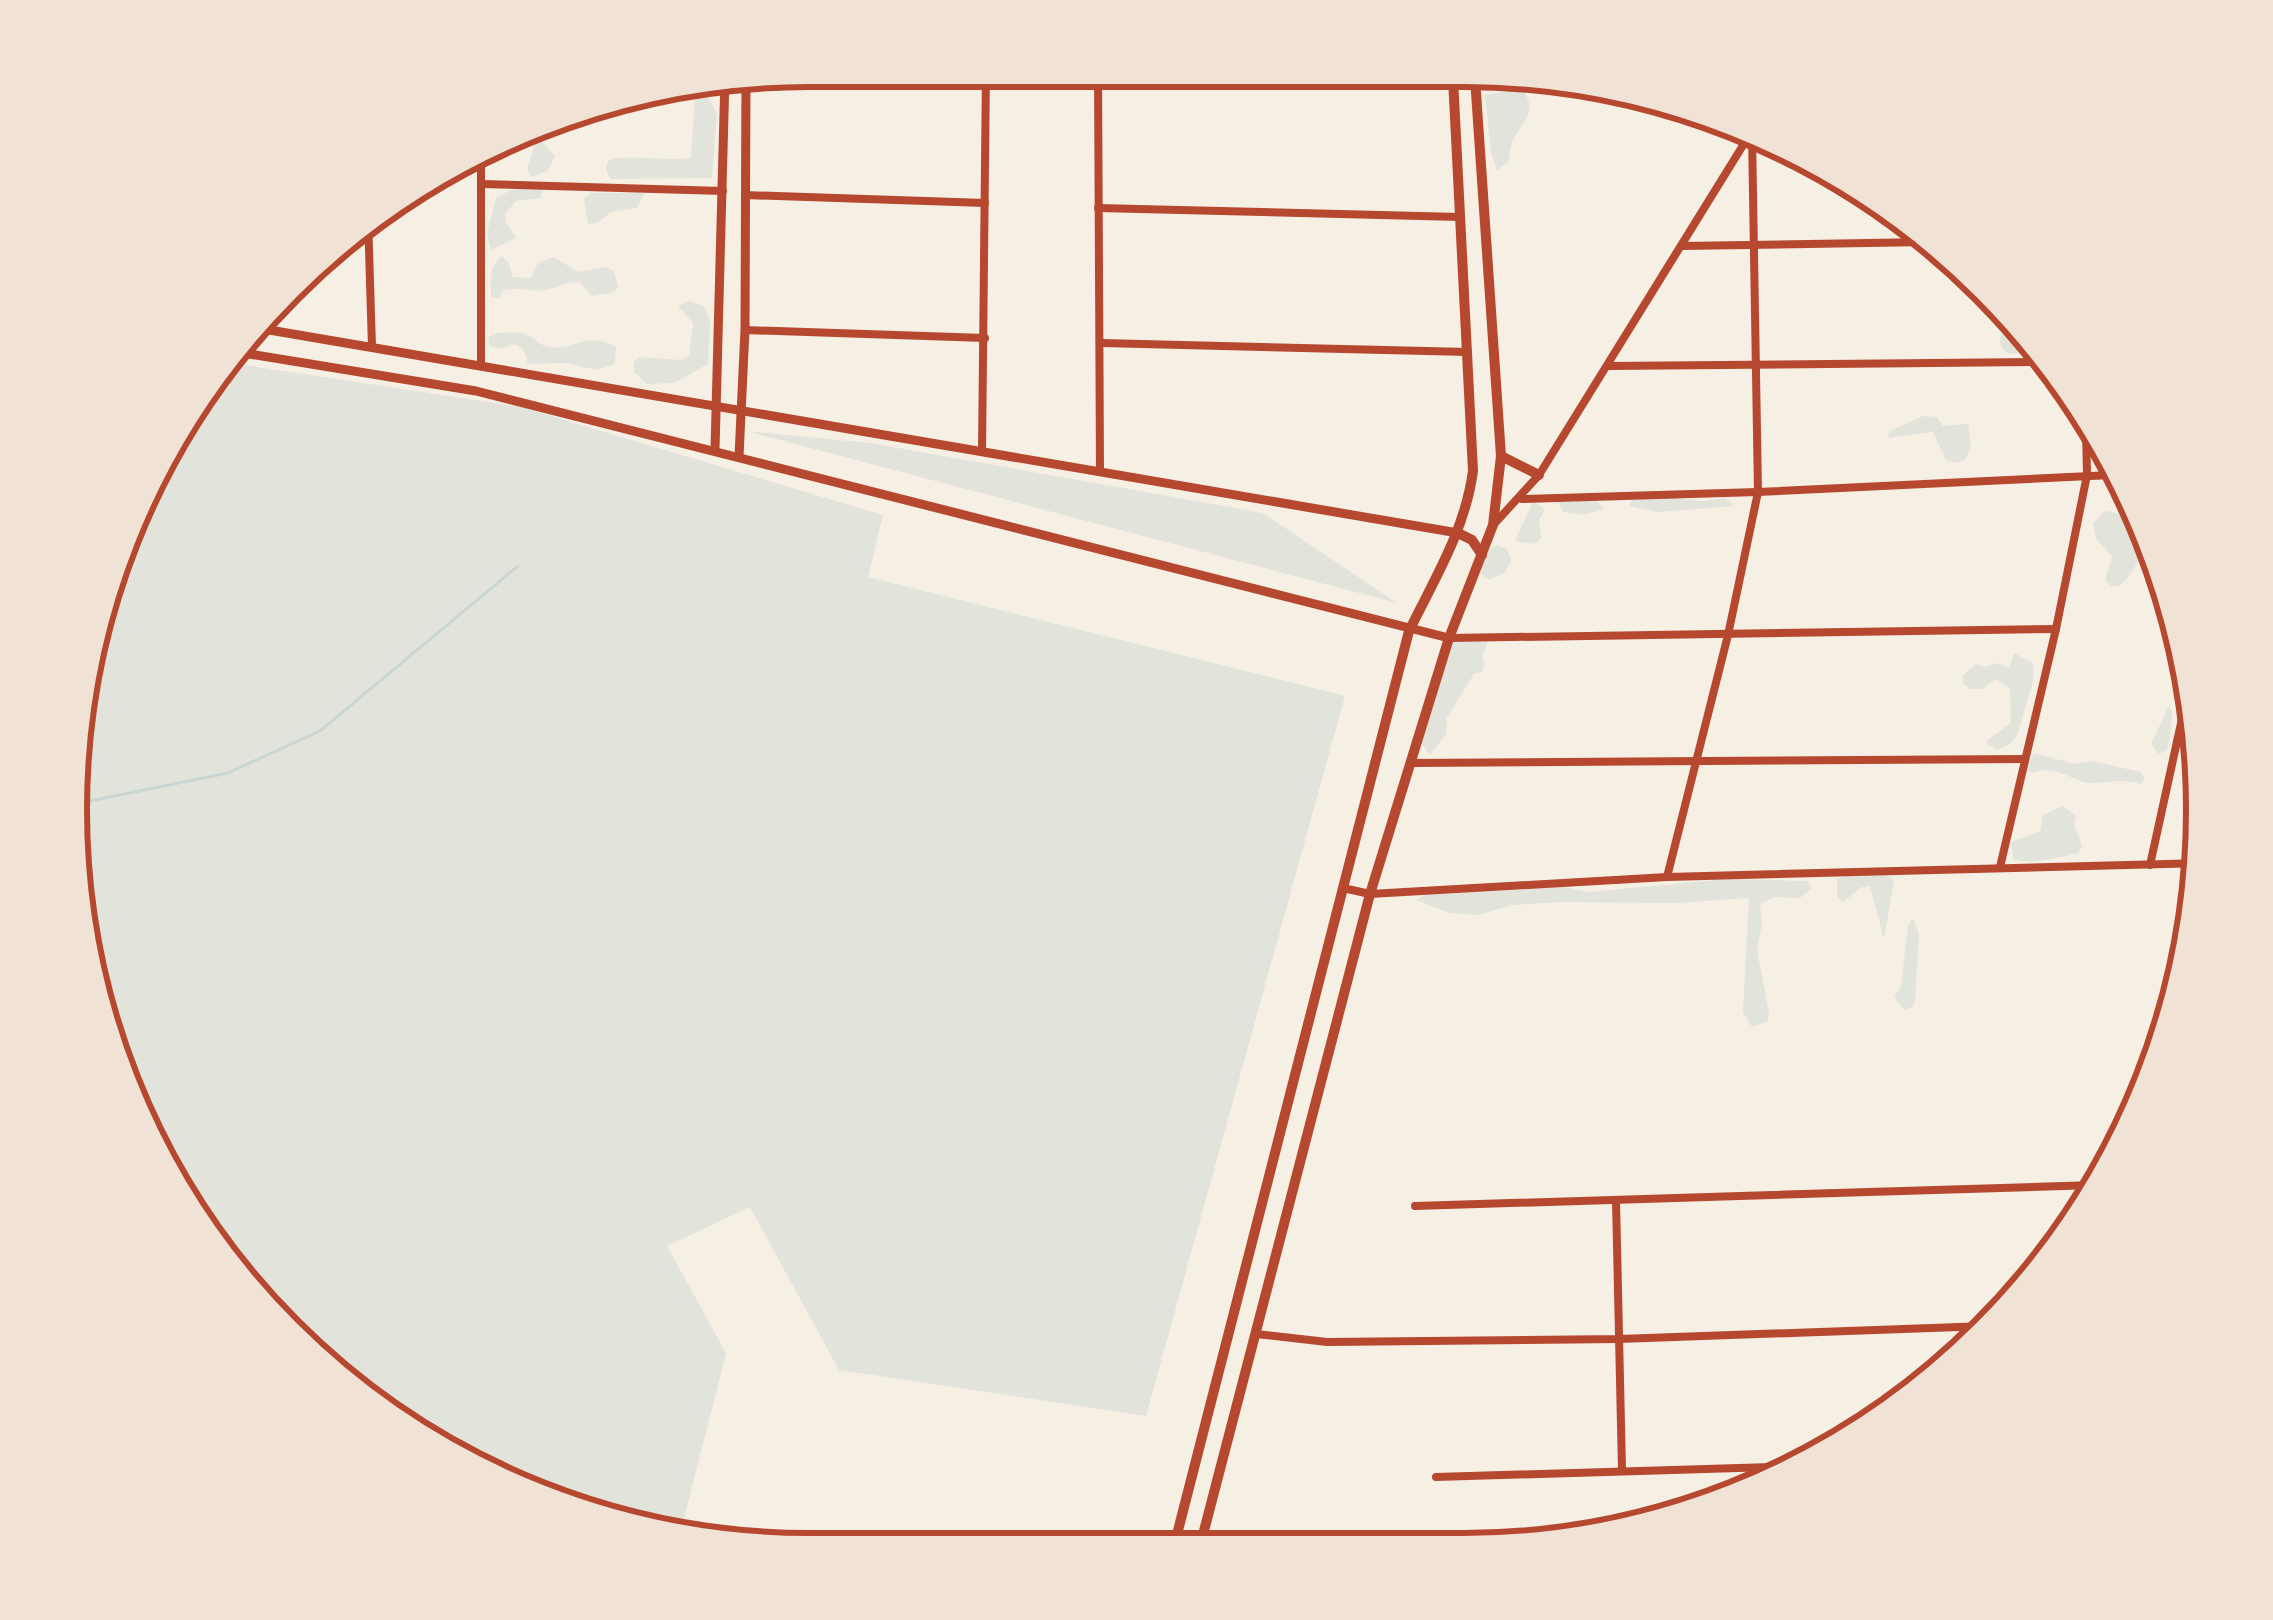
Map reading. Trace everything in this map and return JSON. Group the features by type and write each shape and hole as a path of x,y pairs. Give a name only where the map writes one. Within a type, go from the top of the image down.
{"main road":[{"path":"1177,1533 1409,631 1468,503 1473,471 1453,87"},
{"path":"1203,1533 1370,894 1449,638 1493,525 1501,456 1475,88"},
{"path":"1501,456 1539,475"},
{"path":"1458,533 1472,540 1482,555"},
{"path":"1261,1210 1284,1217"}],"street":[{"path":"982,452 986,87"},
{"path":"1097,87 1100,470"},
{"path":"739,456 745,330 746,90"},
{"path":"715,449 725,92"},
{"path":"1493,525 1522,499 1539,475 1745,144"},
{"path":"1666,877 1729,635 1758,492 1752,147"},
{"path":"481,166 482,364"},
{"path":"482,184 723,190"},
{"path":"745,195 985,203"},
{"path":"1098,208 1460,217"},
{"path":"369,237 372,347"},
{"path":"1681,246 1911,242"},
{"path":"269,330 1458,533"},
{"path":"745,330 985,338"},
{"path":"1102,343 1468,352"},
{"path":"249,354 476,391 1449,638 2056,629"},
{"path":"1606,366 2031,362"},
{"path":"2000,867 2056,629 2087,475 2086,445"},
{"path":"1522,499 2103,475"},
{"path":"2150,865 2181,723"},
{"path":"2176,742 2182,742"},
{"path":"1411,763 2025,760"},
{"path":"1343,888 1370,894 1666,877 2183,864"},
{"path":"1415,1206 2081,1185"},
{"path":"1616,1200 1622,1470"},
{"path":"1256,1334 1327,1342 1618,1339 1968,1327"},
{"path":"1436,1478 1764,1467"}],"shaded area":[{"path":"1523,90 1529,105 1508,163 1497,170 1491,152 1485,95"},
{"path":"707,95 717,113 712,178 611,179 606,170 608,161 616,159 691,158 695,97"},
{"path":"540,139 555,156 548,171 531,177 527,169"},
{"path":"511,190 543,190 541,198 516,201 505,214 516,238 491,250 487,233 496,198"},
{"path":"590,193 645,193 637,208 611,212 588,224 584,199"},
{"path":"501,256 513,277 531,278 538,263 554,257 578,272 606,267 614,271 618,288 592,296 574,282 540,291 508,289 499,299 491,297 492,270"},
{"path":"689,301 704,306 710,321 708,364 674,383 647,384 634,372 633,363 639,357 681,360 689,356 693,323 678,306"},
{"path":"2004,332 2021,351 2013,354 2004,350 2000,341"},
{"path":"524,334 556,348 603,342 616,346 615,364 597,370 566,363 528,364 523,349 515,344 499,349 490,346 488,337"},
{"path":"240,364 521,407 883,515 868,577 1345,696 1146,1416 839,1370 750,1207 667,1246 726,1353 683,1521 578,1495 533,1478 448,1436 333,1354 236,1250 162,1130 125,1042 93,904 87,810 93,716 112,623 142,533 184,448"},
{"path":"1923,416 1937,417 1943,426 1968,424 1971,446 1966,459 1946,460 1933,432 1887,438 1890,431"},
{"path":"746,431 870,443 1263,513 1397,603"},
{"path":"1725,498 1735,506 1658,512 1629,506 1632,500"},
{"path":"1533,501 1545,510 1539,520 1541,538 1535,544 1515,541"},
{"path":"1558,501 1596,501 1605,509 1584,515 1563,512"},
{"path":"2105,511 2119,514 2131,533 2139,555 2119,586 2105,580 2112,556 2096,539 2093,523"},
{"path":"1498,545 1507,549 1511,561 1505,572 1490,580 1480,573 1482,564 1487,552"},
{"path":"1455,641 1488,641 1482,656 1485,664 1447,717 1446,734 1430,755 1420,742 1449,647"},
{"path":"2014,653 2033,663 2032,683 2016,737 1997,750 1987,740 2011,723 2010,688 1996,679 1982,689 1970,689 1963,675 1976,664 2009,668"},
{"path":"2169,706 2173,712 2167,750 2159,754 2151,744"},
{"path":"2034,753 2075,764 2091,761 2141,772 2145,779 2141,784 2086,783 2050,771 2032,773 2027,768"},
{"path":"2063,806 2076,816 2082,846 2078,853 2036,861 2013,859 2011,842 2040,831 2043,815"},
{"path":"1887,875 1894,880 1884,939 1870,886 1843,902 1837,896 1837,879"},
{"path":"1726,879 1807,881 1812,888 1800,898 1774,897 1760,904 1757,950 1769,1012 1768,1021 1752,1027 1743,1012 1749,898 1512,905 1478,915 1450,913 1416,900 1429,893 1509,887 1589,892"},
{"path":"1913,918 1919,934 1915,1001 1904,1010 1894,997 1901,986 1908,925"}],"waterway":[{"path":"87,801 228,773 320,731 518,566"}]}
